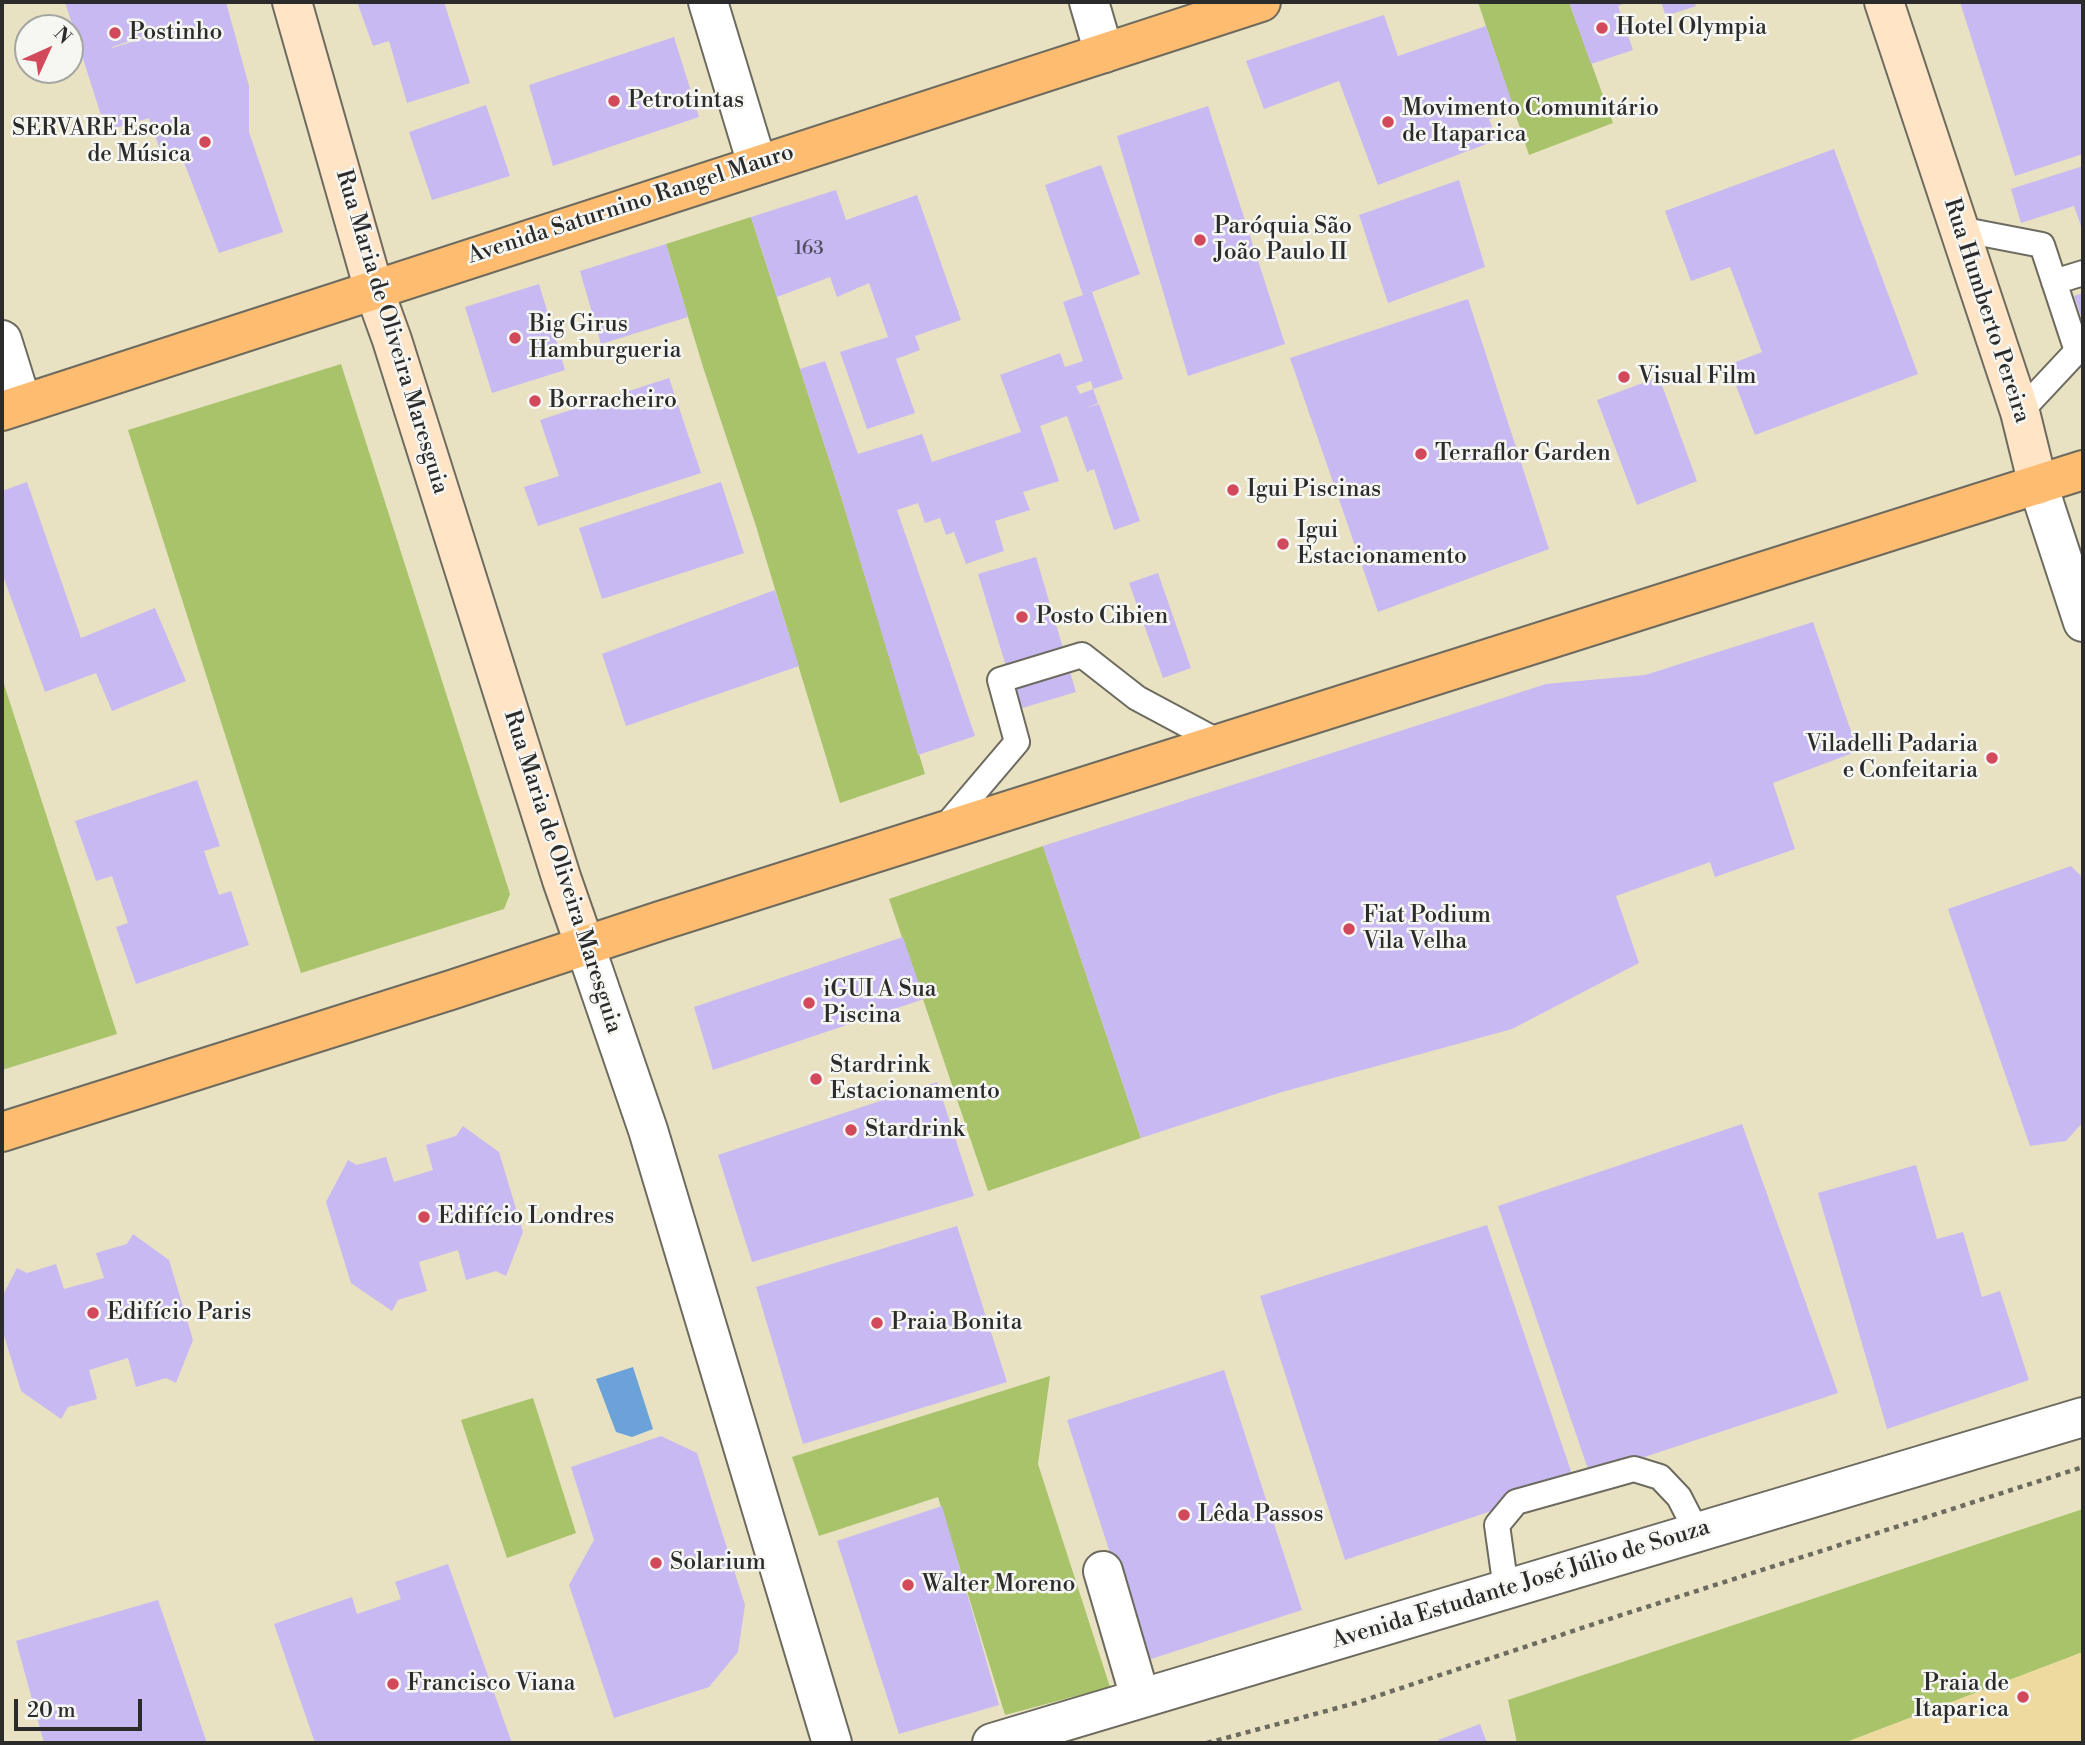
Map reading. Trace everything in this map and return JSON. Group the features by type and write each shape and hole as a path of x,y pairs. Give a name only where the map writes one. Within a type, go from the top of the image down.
{"main road":[{"name":"Rua Maria de Oliveira Maresguia","path":"292,2 374,290 393,340 585,946"},
{"name":"Avenida Saturnino Rangel Mauro","path":"12,407 1261,2"},
{"name":"Rua Humberto Pereira","path":"1884,2 2020,412 2038,485"},
{"path":"2,1132 2083,470"}],"street":[{"path":"708,2 757,164"},
{"path":"1089,2 1104,53"},
{"path":"2,340 12,407"},
{"name":"Rua Humberto Pereira","path":"2038,485 2083,622"},
{"name":"Rua Maria de Oliveira Maresguia","path":"585,946 648,1130 832,1743"},
{"name":"Avenida Estudante José Júlio de Souza","path":"992,1743 2072,1419"},
{"path":"1102,1571 1140,1698"}],"lane":[{"path":"1959,229 2042,245 2080,362 2020,412"},
{"path":"2054,282 2083,273"},
{"path":"940,832 1017,742 1000,680 1082,655 1137,698 1221,743"},
{"path":"1506,1589 1497,1525 1516,1502 1634,1469 1661,1477 1679,1497 1697,1532"}],"path":[{"path":"1207,1743 1356,1703 2083,1467"}],"green space":[{"path":"1478,2 1569,2 1613,123 1529,155"},
{"path":"751,217 840,493 925,774 840,803 666,244"},
{"path":"341,364 510,894 504,909 301,973 128,430"},
{"path":"2,678 117,1034 2,1070"},
{"path":"1043,846 1141,1138 988,1191 889,899"},
{"path":"1050,1376 1038,1464 1110,1687 1005,1715 938,1497 819,1536 792,1457"},
{"path":"533,1398 576,1533 507,1558 461,1420"},
{"path":"2083,1509 2083,1652 1844,1743 1517,1743 1508,1700"}],"sand":[{"name":"Praia de Itaparica","path":"2083,1652 2083,1743 1844,1743"}],"water":[{"path":"633,1367 653,1429 632,1437 616,1432 596,1379"}],"building":[{"path":"65,2 226,2 249,86 249,132 283,232 219,253 180,152 163,158 149,118 106,131 84,62 84,14 69,14","holes":["174,26 138,40 112,47"]},
{"path":"357,2 444,2 470,83 407,103 389,41 373,46"},
{"name":"Hotel Olympia","path":"1569,2 1629,2 1618,6 1633,50 1591,64"},
{"name":"Hotel Olympia","path":"1661,2 1694,2 1696,6 1666,16"},
{"path":"1960,2 2083,2 2083,154 2015,176"},
{"path":"1384,15 1398,56 1486,26 1515,111 1489,119 1497,140 1378,185 1339,81 1264,109 1246,61"},
{"name":"Petrotintas","path":"674,37 699,117 553,166 529,85"},
{"path":"486,105 510,176 432,200 409,132"},
{"name":"Paróquia São João Paulo II","path":"1208,106 1285,344 1188,376 1117,136"},
{"path":"1834,149 1918,374 1755,435 1728,365 1762,352 1730,267 1691,281 1665,211"},
{"path":"1101,165 1140,274 1092,292 1123,379 1093,389 1098,403 1087,408 1099,404 1140,521 1114,530 1094,469 1087,472 1067,416 1040,426 1059,481 1023,492 1030,510 995,521 1004,551 966,564 954,532 946,535 940,518 925,523 918,503 897,510 975,736 918,755 800,369 825,361 858,454 922,434 932,462 1021,432 1000,375 1060,353 1065,367 1083,361 1063,302 1083,295 1045,185","holes":["1091,381 1093,389 1080,394 1076,386"]},
{"path":"2083,166 2083,226 2074,206 2021,223 2011,189"},
{"path":"1459,180 1485,267 1388,303 1359,215"},
{"path":"836,190 846,220 917,195 961,320 915,336 920,350 896,359 915,413 867,429 840,352 888,337 869,283 837,297 830,277 777,297 751,217"},
{"path":"666,244 688,317 601,344 580,271"},
{"name":"Big Girus Hamburgueria","path":"539,284 565,370 492,393 465,307"},
{"path":"2083,293 2083,322 2074,296"},
{"name":"Terraflor Garden","path":"1468,299 1549,549 1378,612 1290,358"},
{"path":"1659,377 1697,481 1637,505 1597,400"},
{"path":"669,378 701,473 538,526 524,487 559,476 540,420"},
{"path":"27,482 81,638 155,608 186,681 112,711 96,673 45,692 2,573 2,491"},
{"path":"721,482 744,553 602,599 579,528"},
{"name":"Posto Cibien","path":"1036,557 1076,692 1019,709 978,574"},
{"path":"1158,573 1191,668 1163,678 1129,583"},
{"path":"775,590 799,666 626,726 602,654"},
{"name":"Fiat Podium Vila Velha","path":"1813,622 1858,751 1773,783 1795,849 1715,877 1710,862 1616,896 1639,963 1512,1029 1282,1092 1141,1138 1043,846 1546,684 1645,675"},
{"path":"197,780 220,846 204,851 219,895 231,891 249,945 136,984 116,927 128,923 112,876 96,881 75,821"},
{"path":"2071,866 2083,878 2083,1122 2066,1141 2030,1146 1948,909"},
{"name":"iGUI A Sua Piscina","path":"903,937 924,999 713,1070 694,1007"},
{"path":"937,1082 974,1196 752,1262 718,1155"},
{"path":"1742,1124 1838,1393 1590,1475 1498,1206"},
{"name":"Edifício Londres","path":"463,1126 499,1152 523,1232 506,1276 496,1271 466,1280 458,1250 419,1262 427,1291 398,1300 392,1311 351,1283 326,1202 348,1160 357,1165 386,1157 394,1182 433,1170 426,1145 456,1136"},
{"path":"1916,1165 1937,1239 1963,1232 1982,1297 2000,1291 2029,1380 1887,1429 1818,1193"},
{"path":"1487,1225 1575,1483 1345,1560 1260,1296"},
{"name":"Praia Bonita","path":"957,1226 1007,1382 803,1444 756,1287"},
{"name":"Edifício Paris","path":"133,1234 169,1260 193,1340 176,1383 166,1378 136,1387 128,1358 89,1370 97,1399 68,1407 61,1419 21,1391 2,1329 2,1297 17,1268 27,1273 56,1264 64,1289 104,1278 96,1253 127,1244"},
{"name":"Lêda Passos","path":"1224,1370 1302,1610 1145,1661 1067,1420"},
{"name":"Solarium","path":"661,1436 697,1453 745,1605 738,1652 709,1687 614,1718 569,1585 594,1540 571,1467"},
{"name":"Walter Moreno","path":"942,1506 999,1705 899,1734 837,1541"},
{"name":"Francisco Viana","path":"448,1564 512,1743 315,1743 274,1624 352,1597 357,1614 401,1599 395,1582"},
{"path":"158,1600 207,1743 44,1743 16,1641"},
{"path":"1480,1724 1487,1743 1439,1743 1438,1740"}],"place":[{"name":"Hotel Olympia","path":"1602,28"},
{"name":"Postinho","path":"115,33"},
{"name":"Petrotintas","path":"614,101"},
{"name":"Movimento Comunitário de Itaparica","path":"1388,122"},
{"name":"SERVARE Escola de Música","path":"205,142"},
{"name":"Paróquia São João Paulo II","path":"1200,240"},
{"name":"Big Girus Hamburgueria","path":"515,338"},
{"name":"Visual Film","path":"1624,377"},
{"name":"Borracheiro","path":"535,401"},
{"name":"Terraflor Garden","path":"1421,454"},
{"name":"Igui Piscinas","path":"1233,490"},
{"name":"Igui Estacionamento","path":"1283,544"},
{"name":"Posto Cibien","path":"1022,617"},
{"name":"Viladelli Padaria e Confeitaria","path":"1992,758"},
{"name":"Fiat Podium Vila Velha","path":"1349,929"},
{"name":"iGUI A Sua Piscina","path":"809,1003"},
{"name":"Stardrink Estacionamento","path":"816,1079"},
{"name":"Stardrink","path":"851,1130"},
{"name":"Edifício Londres","path":"424,1217"},
{"name":"Edifício Paris","path":"93,1313"},
{"name":"Praia Bonita","path":"877,1323"},
{"name":"Lêda Passos","path":"1184,1515"},
{"name":"Solarium","path":"656,1563"},
{"name":"Walter Moreno","path":"908,1585"},
{"name":"Francisco Viana","path":"393,1684"},
{"name":"Praia de Itaparica","path":"2023,1697"}]}
